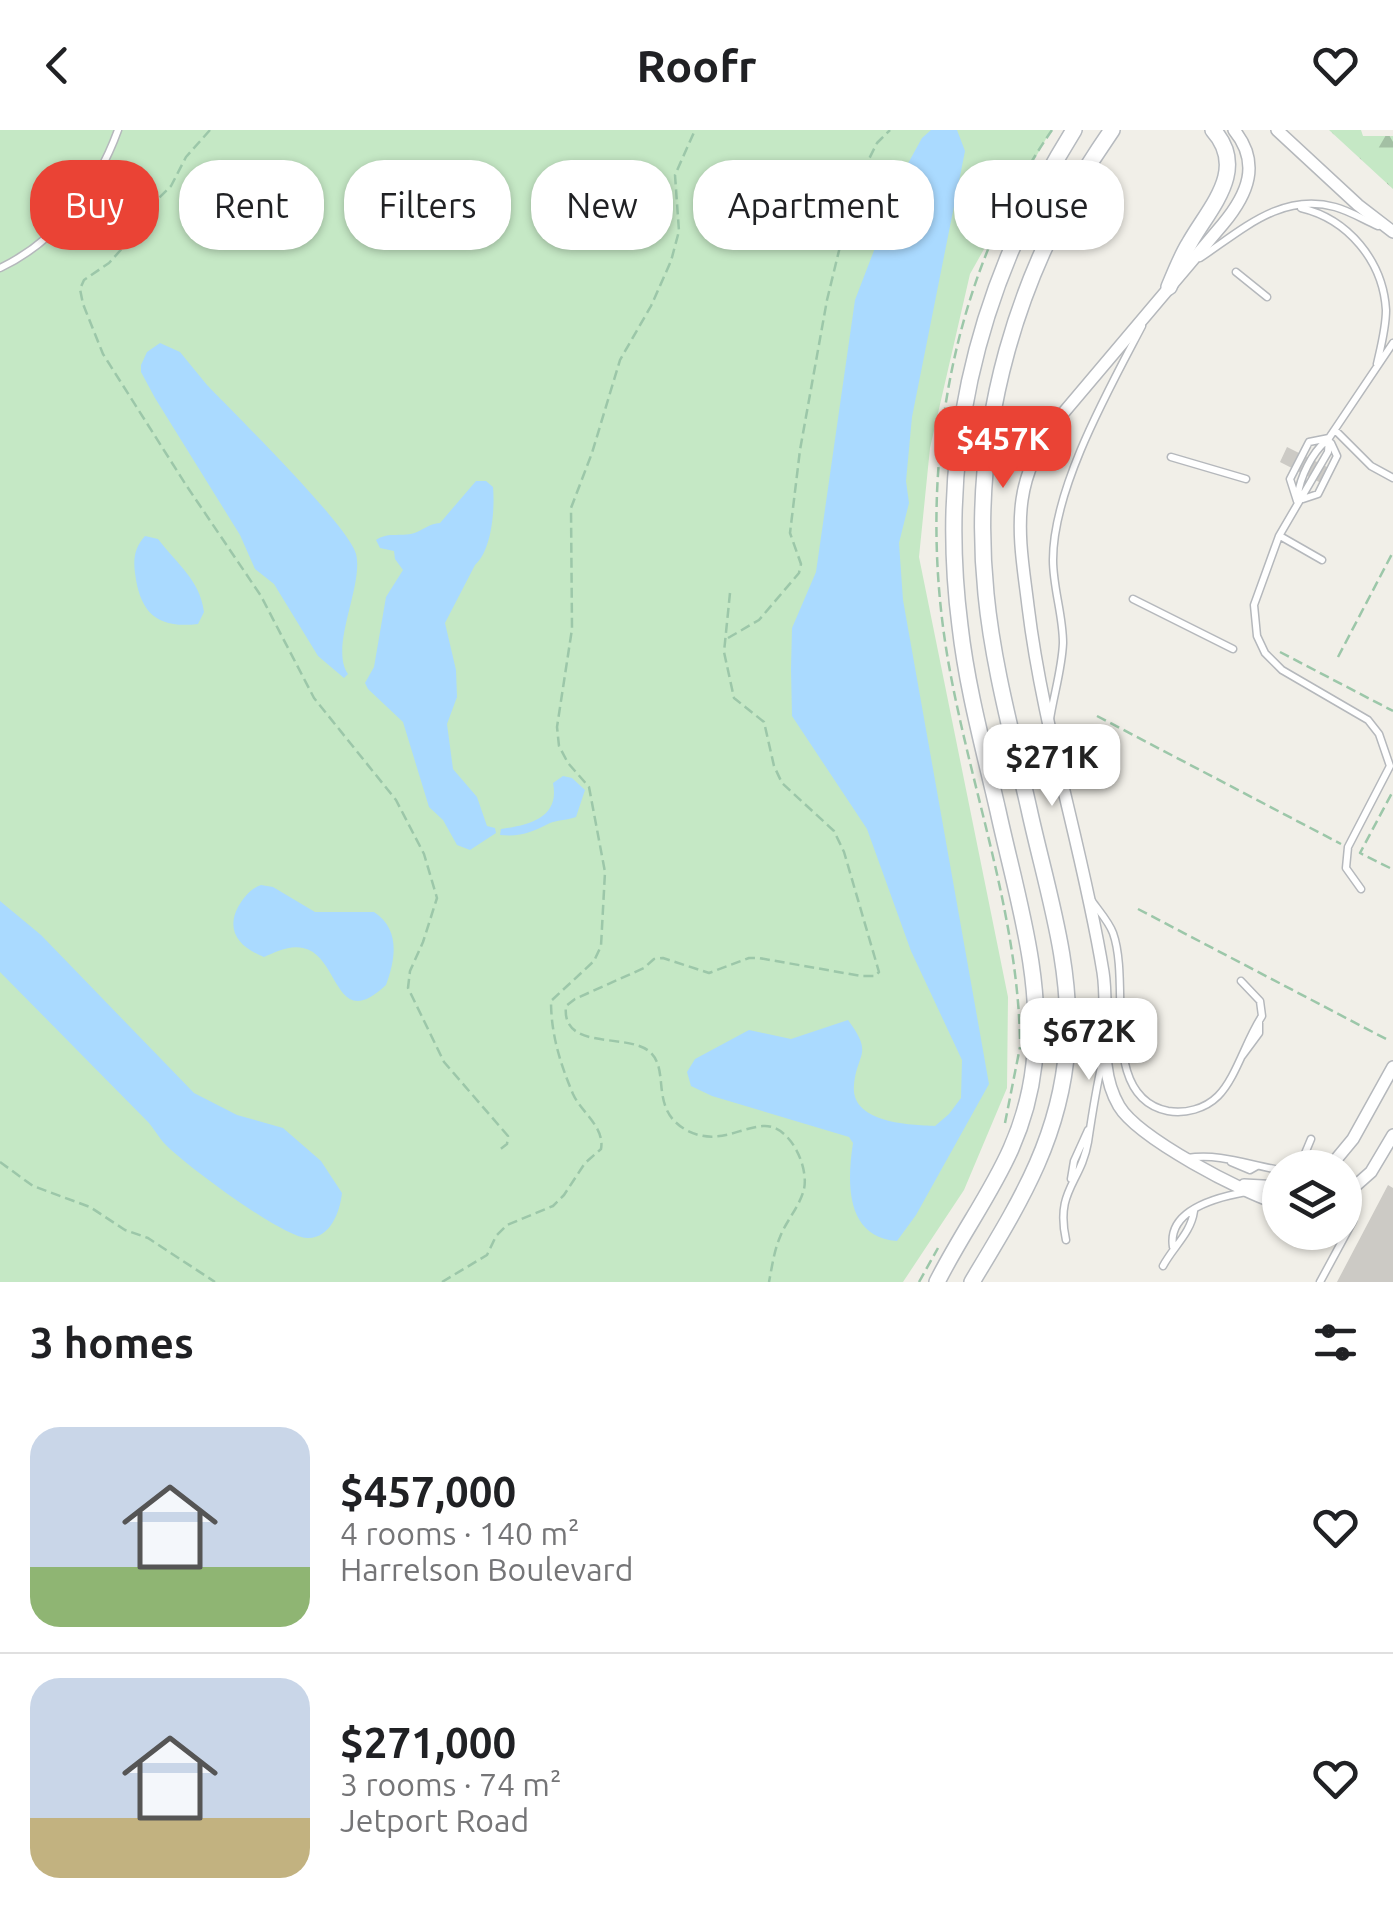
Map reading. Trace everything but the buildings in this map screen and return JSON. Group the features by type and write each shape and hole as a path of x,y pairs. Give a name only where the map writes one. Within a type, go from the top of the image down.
{"main road":[{"path":"936,1282 1016,1142 1027,1104 1036,1040 1031,962 960,629 953,558 956,460 972,362 996,284 1030,204 1074,130"},
{"path":"1168,287 1188,244 1226,181 1227,152 1213,130"},
{"path":"972,1282 1022,1200 1040,1161 1060,1093 1068,1021 1054,919 988,616 983,535 987,459 1000,377 1021,299 1048,239 1112,131"}],"street":[{"path":"1234,130 1248,151 1248,186 1234,211 1038,448 1021,505 1021,550 1032,640 1104,976 1104,1052 1110,1083 1128,1119 1156,1142 1262,1196"},
{"path":"1278,130 1358,205 1393,232"},
{"path":"1344,1150 1393,1066"},
{"path":"1362,1180 1393,1135"},
{"path":"1235,1184 1262,1186"}],"lane":[{"path":"0,268 65,223 110,151 118,130"},
{"path":"1295,206 1327,216 1350,234 1378,274 1386,307 1374,375"},
{"path":"1186,266 1246,224 1295,206 1337,207 1393,232"},
{"path":"1236,272 1268,297"},
{"path":"1049,726 1063,645 1053,561 1056,531 1076,464 1110,386 1152,307"},
{"path":"1360,889 1346,868 1348,848 1390,766 1379,734 1368,720 1282,670 1265,653 1257,636 1254,605 1279,536 1297,502 1309,490 1328,452 1329,438 1393,343"},
{"path":"1335,430 1370,466 1393,478"},
{"path":"1297,502 1290,479 1309,442 1329,438"},
{"path":"1171,458 1246,479"},
{"path":"1279,536 1322,560"},
{"path":"1133,599 1233,650"},
{"path":"1086,891 1112,932 1122,984 1123,1068 1140,1098 1166,1111 1195,1110 1218,1096 1262,1016 1260,1002 1242,982"},
{"path":"1066,1240 1062,1220 1071,1179 1081,1163 1104,1052"},
{"path":"1306,1150 1311,1139"},
{"path":"1186,1158 1206,1155 1262,1167"},
{"path":"1162,1266 1173,1247 1180,1244 1199,1205 1251,1191"},
{"path":"1320,1282 1337,1250"}],"path":[{"path":"210,130 127,242 109,263 84,280 80,289 84,304 103,354 261,596 314,698 396,800 424,854 437,898 424,942 410,970 408,988 444,1062 508,1136 507,1144 498,1152"},
{"path":"442,1282 487,1256 496,1236 507,1225 552,1206 601,1148 599,1130 575,1098 551,1030 551,1001 594,961 601,946 605,872 589,787 568,764 559,746 557,727 572,629 572,508 620,360 672,261 679,231 675,175 696,130"},
{"path":"726,639 758,620 799,573 790,533 824,316 854,189 877,143 890,130"},
{"path":"1338,657 1393,552"},
{"path":"730,592 725,663 734,698 764,722 774,766 782,782 827,823 844,852 879,972 875,976 860,976 750,958 709,973 664,958 654,959 644,968 574,999 566,1006 565,1017 571,1028 583,1036 648,1050 659,1063 663,1104 689,1131 726,1137 772,1126 792,1141 804,1190 780,1237 769,1282"},
{"path":"1280,652 1393,711"},
{"path":"1097,716 1390,868"},
{"path":"1360,853 1393,791"},
{"path":"1138,909 1388,1040"},
{"path":"0,1162 32,1186 90,1207 125,1230 148,1238 215,1282"}],"green space":[{"path":"0,130 1051,130 1034,160 954,160 954,250 984,250 970,274 930,448 919,557 1008,997 1007,1088 964,1190 903,1282 0,1282"},
{"path":"1329,130 1393,136 1393,189"}],"water":[{"path":"931,130 957,130 965,151 963,160 954,160 954,206 912,417 906,481 909,503 899,543 903,600 989,1084 916,1215 897,1241 880,1237 859,1219 851,1190 853,1143 849,1137 712,1096 691,1086 687,1072 695,1059 749,1030 791,1039 848,1020 862,1047 855,1098 871,1114 897,1123 935,1126 961,1098 962,1060 911,951 867,829 792,716 792,628 816,572 855,300 874,250 934,250 934,160 910,160"},
{"path":"160,343 180,352 349,540 357,567 342,648 348,674 344,678 318,656 274,584 255,569 240,535 155,398 141,365 147,352"},
{"path":"476,481 486,481 493,487 491,529 485,550 445,623 456,670 457,697 447,724 453,769 477,797 487,826 495,828 496,833 470,850 457,845 443,820 429,807 403,722 365,683 374,667 386,597 403,570 394,551 380,548 376,540 412,534 440,523"},
{"path":"145,536 158,539 193,581 204,612 198,624 171,624 146,608 137,587 134,562"},
{"path":"563,776 572,778 585,790 576,817 526,833 500,835 501,829 532,822 547,812 554,795 553,783"},
{"path":"261,885 273,887 315,912 374,912 388,927 394,945 386,985 369,998 356,1001 339,988 315,954 303,948 293,947 264,957 248,949 234,931 234,916 245,897"},
{"path":"0,901 41,935 194,1093 237,1115 283,1128 321,1161 342,1193 328,1229 307,1238 277,1226 210,1181 163,1142 149,1123 0,972"}]}
